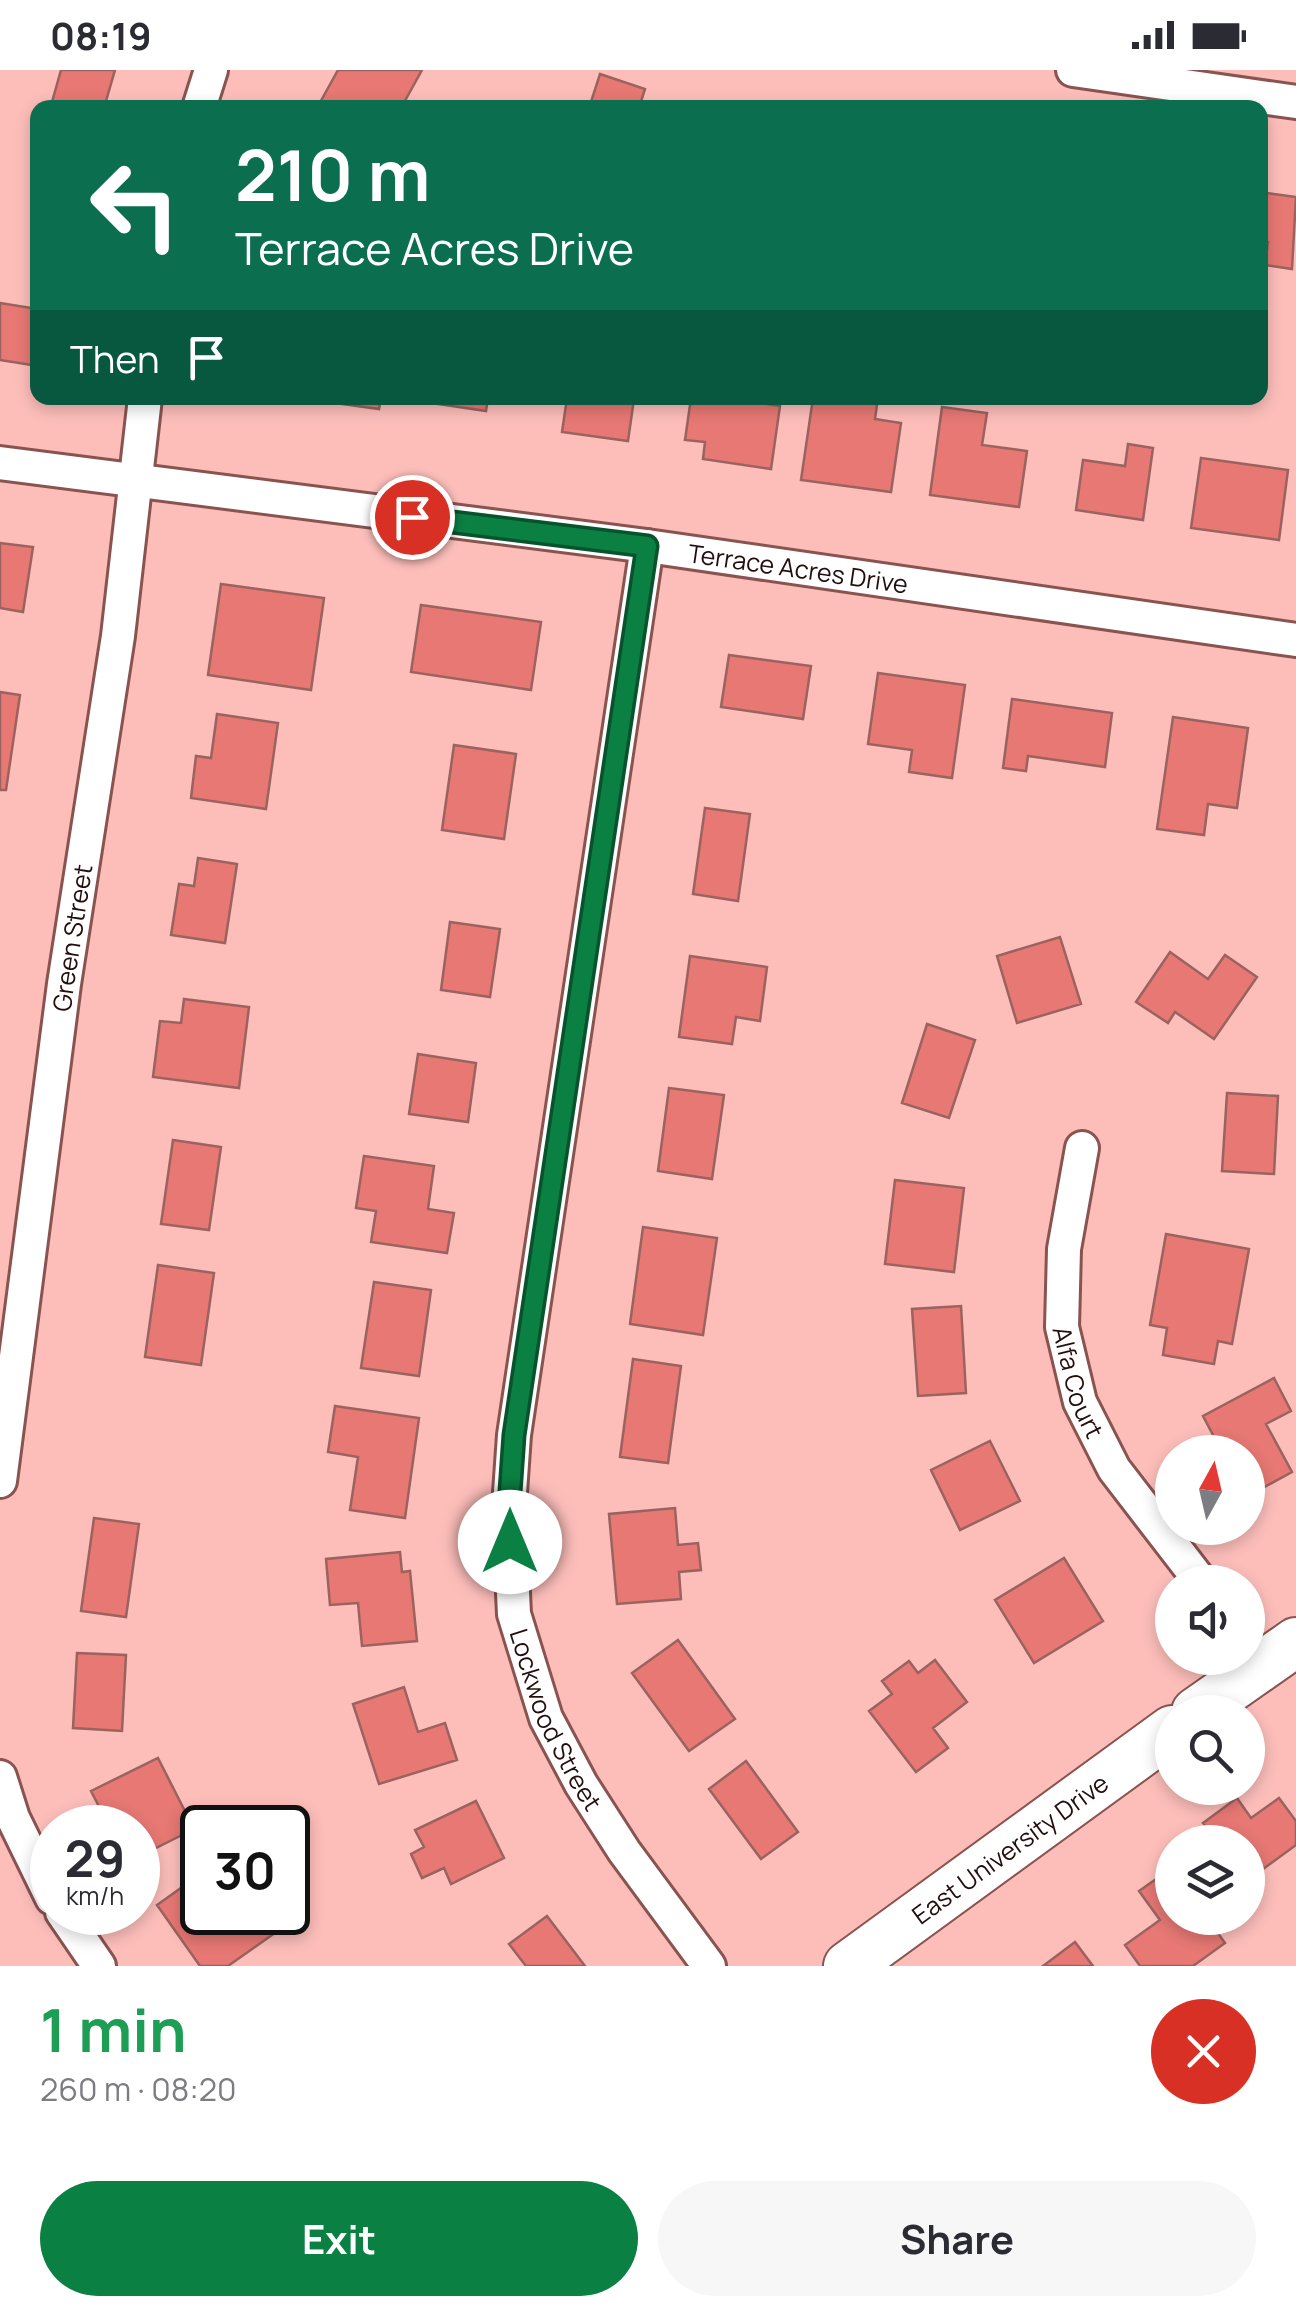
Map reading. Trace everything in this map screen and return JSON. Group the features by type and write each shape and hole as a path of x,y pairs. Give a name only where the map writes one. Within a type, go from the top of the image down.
{"main road":[{"path":"1216,1695 1269,1650"},
{"name":"East University Drive","path":"848,1966 1155,1742"}],"street":[{"path":"202,100 211,70"},
{"path":"1072,70 1296,102"},
{"name":"Green Street","path":"0,1480 64,984 118,636 144,405"},
{"name":"Terrace Acres Drive","path":"0,463 647,546 1296,640"},
{"name":"Lockwood Street","path":"647,546 514,1435 510,1542 514,1614 546,1718 624,1852 710,1966"},
{"name":"Alfa Court","path":"1082,1148 1064,1249 1062,1327 1080,1402 1114,1469 1188,1565"},
{"path":"0,1777 12,1818 30,1854"},
{"path":"78,1935 100,1966"}],"building":[{"path":"61,70 115,70 106,100 53,100"},
{"path":"338,70 422,70 405,100 321,100"},
{"path":"600,74 645,89 642,100 592,100"},
{"path":"1268,193 1296,197 1292,269 1268,265"},
{"path":"0,303 30,308 30,365 0,360"},
{"path":"445,405 487,405 486,411"},
{"path":"566,405 633,405 628,441 562,432"},
{"path":"690,405 780,406 771,469 703,459 705,442 685,440"},
{"path":"812,405 877,405 875,419 901,423 891,492 801,480"},
{"path":"942,407 987,413 982,445 1027,451 1019,507 930,495"},
{"path":"1128,444 1153,448 1143,520 1076,510 1083,460 1125,466"},
{"path":"1201,458 1288,470 1279,540 1191,528"},
{"path":"0,543 33,547 23,612 0,608"},
{"path":"221,584 324,598 311,690 208,675"},
{"path":"421,605 541,622 531,690 411,672"},
{"path":"729,655 811,666 803,719 721,707"},
{"path":"878,673 965,685 952,778 909,772 912,750 868,744"},
{"path":"0,692 20,695 6,790 0,790"},
{"path":"1012,699 1112,713 1105,767 1028,756 1026,771 1003,768"},
{"path":"217,714 278,723 266,809 191,798 196,756 211,758"},
{"path":"1173,717 1248,728 1237,808 1208,804 1204,835 1157,829"},
{"path":"454,745 516,754 504,839 442,830"},
{"path":"705,808 750,814 738,901 693,894"},
{"path":"198,858 237,864 225,943 171,935 179,884 194,886"},
{"path":"450,922 500,929 490,997 441,990"},
{"path":"1060,937 1081,1004 1017,1023 997,956"},
{"path":"1170,952 1208,979 1225,955 1257,977 1214,1039 1175,1012 1168,1023 1136,1002"},
{"path":"690,956 767,967 760,1021 736,1017 732,1044 679,1037"},
{"path":"184,999 249,1007 239,1088 153,1077 160,1021 181,1023"},
{"path":"927,1024 975,1040 949,1118 902,1103"},
{"path":"418,1054 476,1063 468,1122 409,1114"},
{"path":"669,1088 724,1095 712,1179 658,1171"},
{"path":"1227,1093 1278,1096 1274,1174 1222,1171"},
{"path":"173,1140 221,1147 209,1230 161,1224"},
{"path":"364,1156 434,1166 428,1209 454,1213 447,1253 371,1242 376,1211 356,1208"},
{"path":"895,1180 964,1188 954,1272 885,1264"},
{"path":"643,1227 717,1238 703,1335 630,1324"},
{"path":"1166,1234 1249,1249 1232,1344 1218,1341 1214,1364 1163,1355 1167,1328 1150,1325"},
{"path":"158,1265 214,1273 201,1365 145,1357"},
{"path":"374,1282 431,1290 419,1376 361,1368"},
{"path":"961,1306 966,1393 918,1396 912,1309"},
{"path":"633,1359 681,1366 668,1463 620,1457"},
{"path":"1274,1378 1291,1411 1266,1424 1292,1472 1265,1487 1265,1435 1213,1435 1203,1416"},
{"path":"335,1406 419,1418 405,1518 350,1510 358,1457 328,1452"},
{"path":"990,1441 1020,1501 960,1530 931,1470"},
{"path":"675,1508 678,1545 698,1543 701,1570 679,1572 681,1599 617,1604 609,1514"},
{"path":"94,1518 139,1524 126,1617 81,1611"},
{"path":"400,1552 402,1572 410,1571 417,1641 362,1646 358,1603 330,1605 326,1559"},
{"path":"1064,1558 1103,1621 1034,1663 995,1600"},
{"path":"678,1640 735,1719 689,1751 632,1673"},
{"path":"77,1653 126,1655 122,1731 73,1728"},
{"path":"935,1660 967,1702 933,1728 948,1748 916,1772 869,1711 892,1694 882,1681 909,1661 918,1673"},
{"path":"404,1687 418,1732 445,1723 457,1760 379,1784 353,1704"},
{"path":"158,1758 182,1805 180,1836 160,1846 160,1805 98,1805 91,1791"},
{"path":"746,1761 798,1832 761,1859 709,1789"},
{"path":"1279,1798 1296,1821 1296,1845 1265,1868 1265,1825 1203,1823 1227,1805 1242,1805 1251,1818"},
{"path":"476,1801 504,1858 451,1884 444,1868 422,1878 411,1854 424,1847 415,1830"},
{"path":"1155,1880 1155,1913 1139,1891"},
{"path":"180,1889 180,1935 272,1935 228,1966 200,1966 160,1909 160,1903"},
{"path":"547,1916 585,1966 526,1966 509,1944"},
{"path":"1155,1924 1155,1935 1219,1935 1225,1943 1193,1966 1140,1966 1125,1945"},
{"path":"1075,1942 1093,1966 1043,1966"}],"route":[{"path":"412,517 647,546 514,1435 510,1542"}]}
